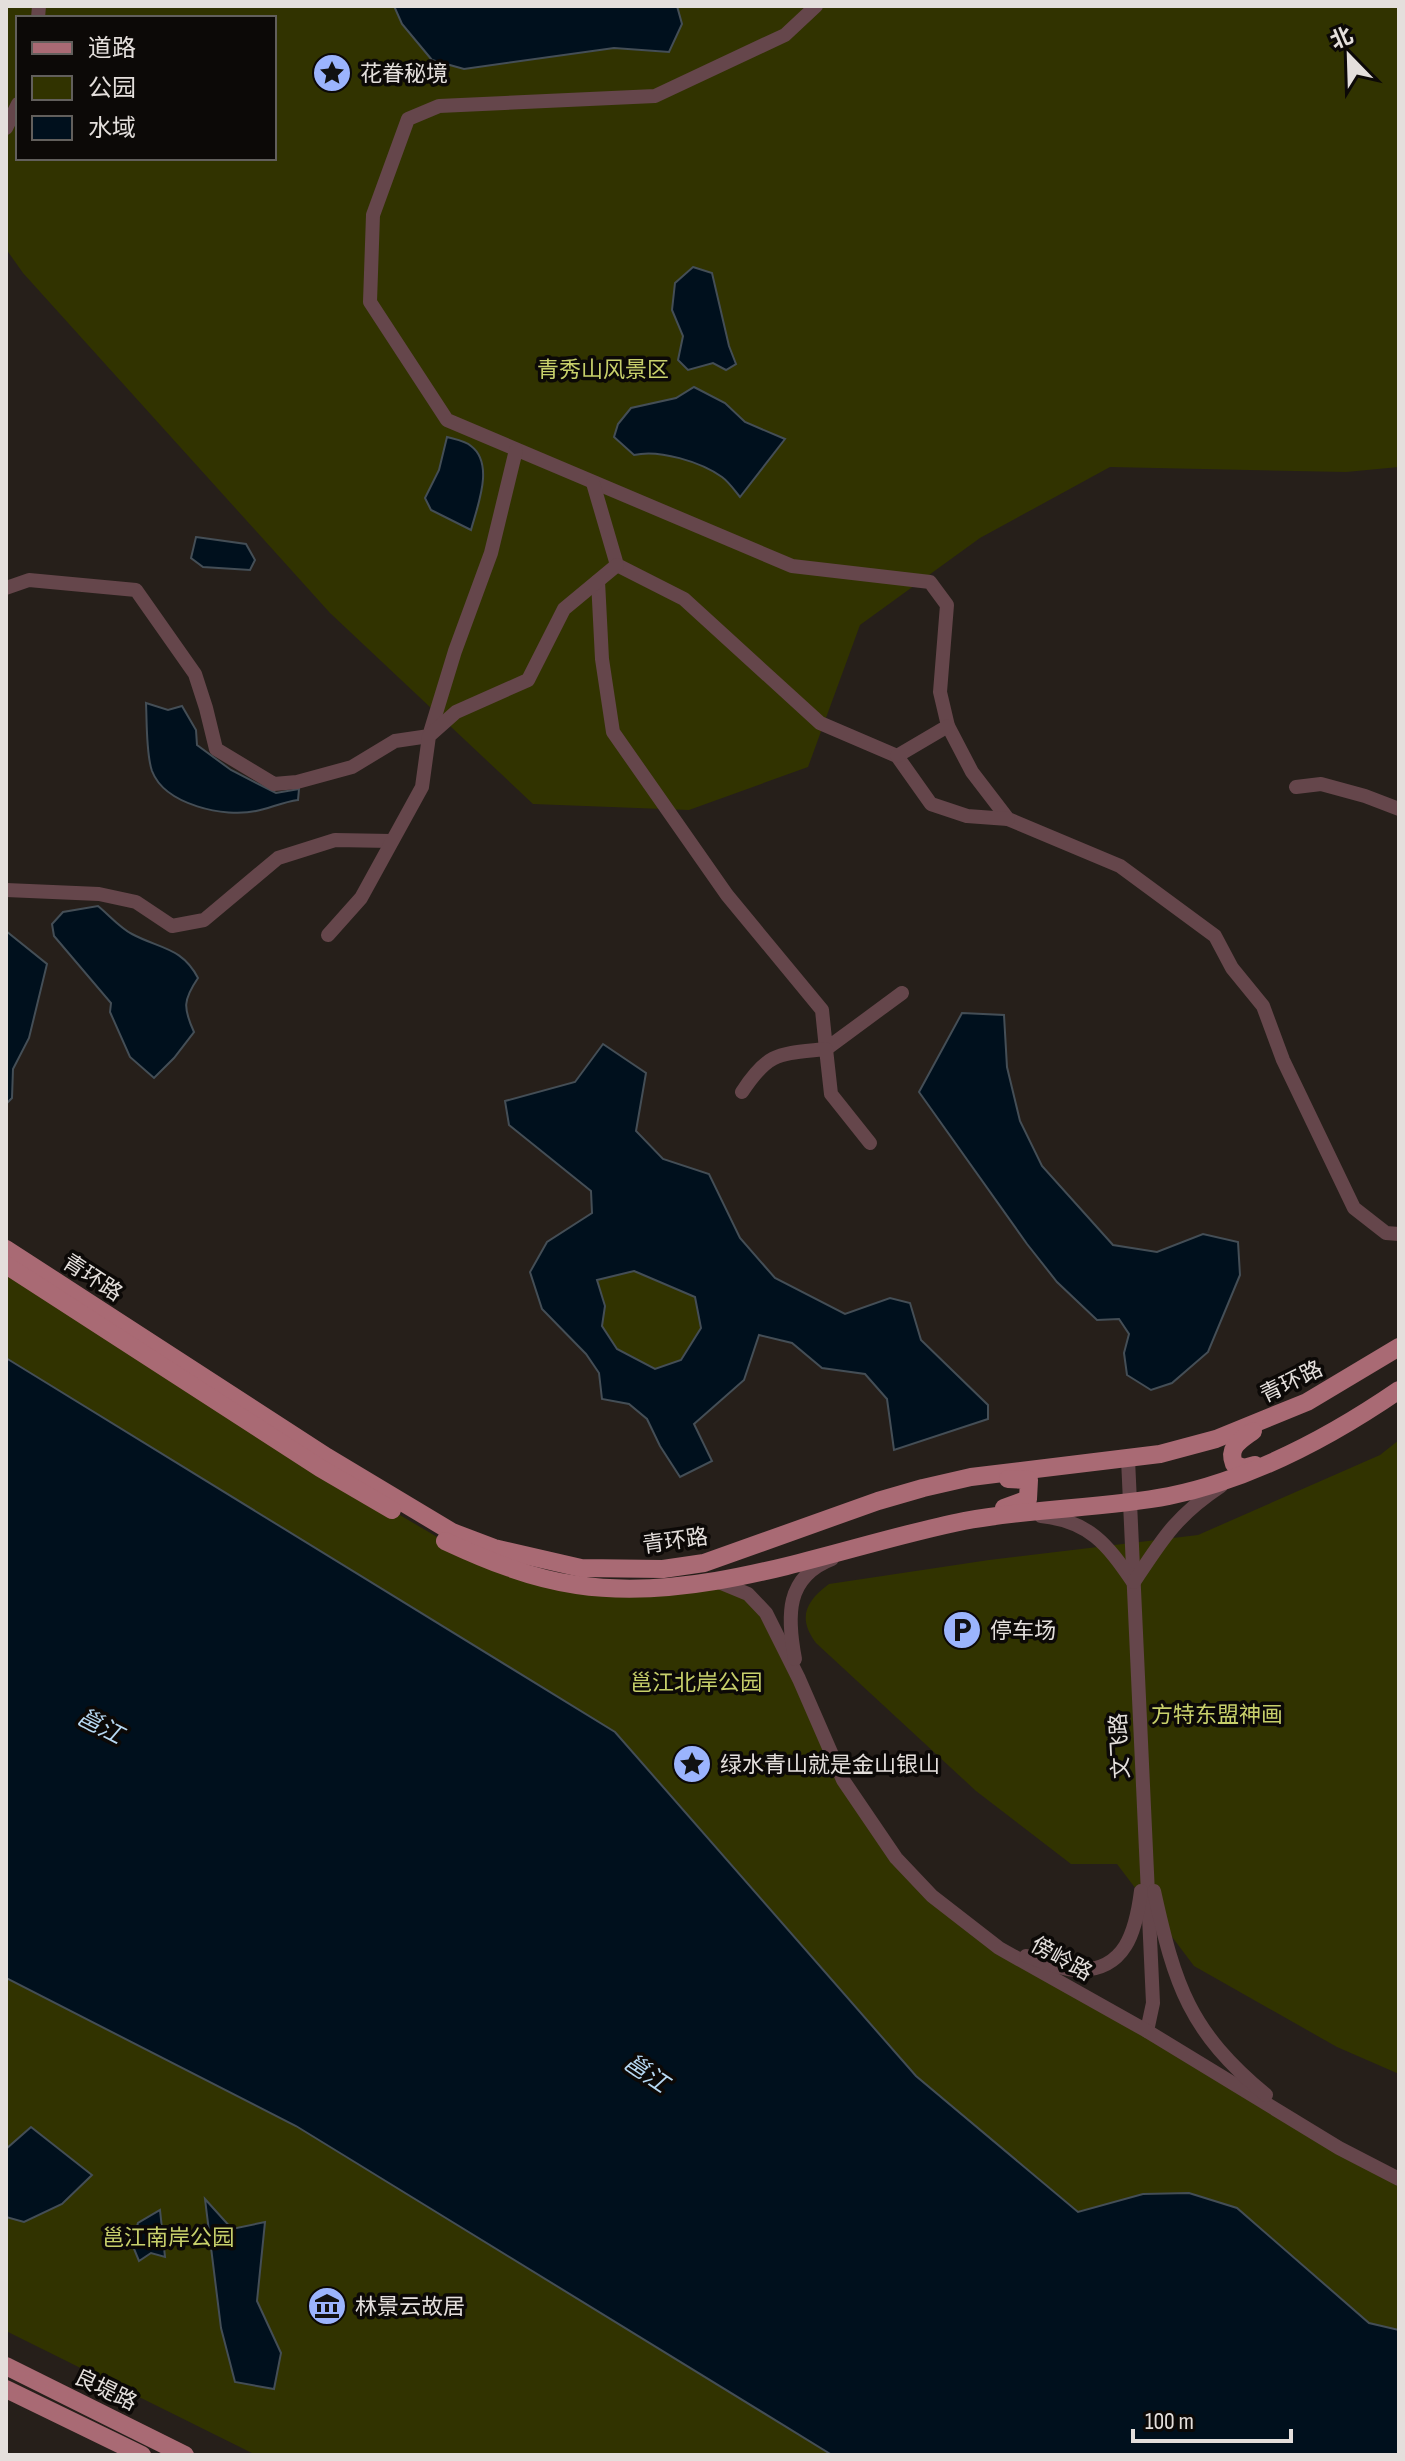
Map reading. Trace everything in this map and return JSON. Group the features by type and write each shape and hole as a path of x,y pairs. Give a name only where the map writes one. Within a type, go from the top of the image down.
{"main road":[{"name":"青环路","path":"6,1249 327,1457 452,1532 494,1548 581,1568 663,1569 704,1563 878,1501 971,1477 1128,1459 1216,1439 1307,1402 1399,1347"},
{"name":"青环路","path":"6,1265 320,1468 444,1541 493,1564 578,1585 651,1587 708,1580 771,1569 883,1539 975,1519 1169,1496 1232,1478 1282,1458 1367,1412 1399,1390"},
{"path":"1264,1421 1233,1447 1231,1457 1234,1464 1244,1468 1282,1458"},
{"path":"971,1477 1029,1480 1028,1499 975,1519"},
{"name":"良堤路","path":"6,2366 185,2455"},
{"name":"良堤路","path":"6,2389 142,2455"}],"street":[{"path":"816,6 785,35 655,96 439,106 408,119 373,215 370,302 447,420 792,566 930,582 947,605 940,692 948,726 972,772 1008,819"},
{"path":"6,128 16,108"},
{"path":"328,935 361,898 422,787 429,736 455,651 491,553 516,450"},
{"path":"593,483 617,565 684,599 820,723 897,756 931,804 967,816 1008,819 1120,866 1215,936 1232,968 1263,1006 1283,1060 1354,1208 1386,1233 1399,1234"},
{"path":"6,588 29,580 136,590 195,674 216,749 274,784 297,782 352,767 395,741 429,736 456,712 528,680 564,609 617,565"},
{"path":"598,581 602,659 613,732 727,895 822,1010 831,1094 870,1143"},
{"path":"897,756 948,726"},
{"path":"1296,787 1321,784 1399,809"},
{"path":"6,890 99,894 136,902 172,926 204,920 278,858 335,840 391,841"},
{"path":"742,1092 760,1065 785,1053 826,1049 902,993"},
{"name":"文飞路","path":"1128,1459 1153,2003 1147,2031"},
{"path":"1017,1514 1055,1518 1087,1529 1116,1556 1133,1582 1176,1520 1232,1478"},
{"path":"799,1679 789,1628 793,1596 800,1583 823,1562 883,1539"},
{"path":"708,1580 728,1584 758,1602 799,1679"},
{"name":"傍岭路","path":"799,1679 843,1780 896,1858 932,1896 999,1948 1399,2179"},
{"path":"999,1948 1076,1970 1096,1967 1115,1957 1129,1942 1137,1924 1146,1855"},
{"path":"1146,1855 1174,1969 1196,2020 1234,2068 1307,2128"}],"green space":[{"name":"青秀山风景区","path":"6,6 1399,6 1399,467 1346,472 1110,467 980,538 860,625 808,767 689,810 533,804 330,613 23,273 6,249"},
{"name":"邕江北岸公园","path":"6,1265 320,1468 444,1541 578,1585 708,1580 748,1594 870,1823 968,1926 1399,2179 1399,2330 1369,2323 1237,2208 1189,2193 1143,2194 1078,2212 916,2076 615,1732 6,1358"},
{"path":"633,1271 695,1297 701,1328 681,1361 655,1369 617,1349 601,1326 605,1306 597,1280"},
{"name":"方特东盟神画","path":"1399,1440 1399,2074 1337,2047 1194,1966 1117,1864 1071,1864 976,1791 816,1643 806,1618 810,1604 829,1584 989,1560 1198,1535 1380,1455"},
{"name":"邕江南岸公园","path":"6,1978 296,2126 832,2455 256,2455 6,2331"}],"water":[{"path":"394,6 677,6 682,24 669,52 614,48 464,69 432,60 402,24"},
{"path":"693,267 712,273 736,364 726,370 713,363 688,370 678,360 683,336 672,310 675,283"},
{"path":"694,387 725,403 745,422 785,439 740,497 725,479 703,466 667,455 634,455 614,437 618,424 631,408 676,398"},
{"path":"447,437 469,444 482,463 482,486 471,530 431,510 425,498 439,470"},
{"path":"196,537 246,544 255,560 250,570 203,567 191,558"},
{"path":"146,703 168,710 182,706 196,730 197,745 231,770 276,793 299,789 298,800 243,813 197,806 169,793 159,783 150,764"},
{"path":"98,906 128,931 177,954 198,978 186,1004 194,1032 154,1078 130,1057 110,1012 111,1003 54,936 52,924 63,912"},
{"path":"6,931 47,964 29,1038 13,1069 12,1098 6,1104"},
{"path":"962,1013 1004,1015 1007,1067 1020,1121 1042,1166 1113,1245 1157,1252 1203,1234 1238,1242 1240,1275 1208,1352 1172,1383 1151,1390 1127,1375 1124,1353 1129,1334 1119,1319 1097,1320 1057,1282 919,1092"},
{"path":"603,1044 646,1073 636,1131 663,1159 709,1174 740,1238 775,1278 845,1314 890,1298 910,1303 921,1340 988,1405 988,1419 894,1450 887,1399 865,1374 822,1368 792,1343 759,1335 744,1380 694,1424 712,1461 680,1477 647,1419 629,1404 602,1399 599,1373 586,1354 542,1309 530,1272 547,1242 592,1213 591,1191 509,1125 505,1101 575,1082","holes":["634,1271 695,1297 701,1328 681,1360 655,1369 617,1349 602,1326 605,1306 597,1280"]},
{"name":"邕江","path":"6,1358 615,1732 916,2076 1078,2212 1143,2194 1189,2193 1237,2208 1369,2323 1399,2330 1399,2455 832,2455 296,2126 6,1978"},
{"path":"31,2127 92,2175 62,2204 24,2222 6,2217 6,2149"},
{"path":"205,2199 232,2229 265,2222 257,2301 281,2353 274,2389 235,2382 221,2328"},
{"path":"160,2210 165,2257 151,2253 139,2261 132,2244 138,2223"}],"place":[{"name":"花眷秘境","path":"332,73"},
{"name":"停车场","path":"962,1630"},
{"name":"绿水青山就是金山银山","path":"692,1764"},
{"name":"林景云故居","path":"327,2306"}]}
